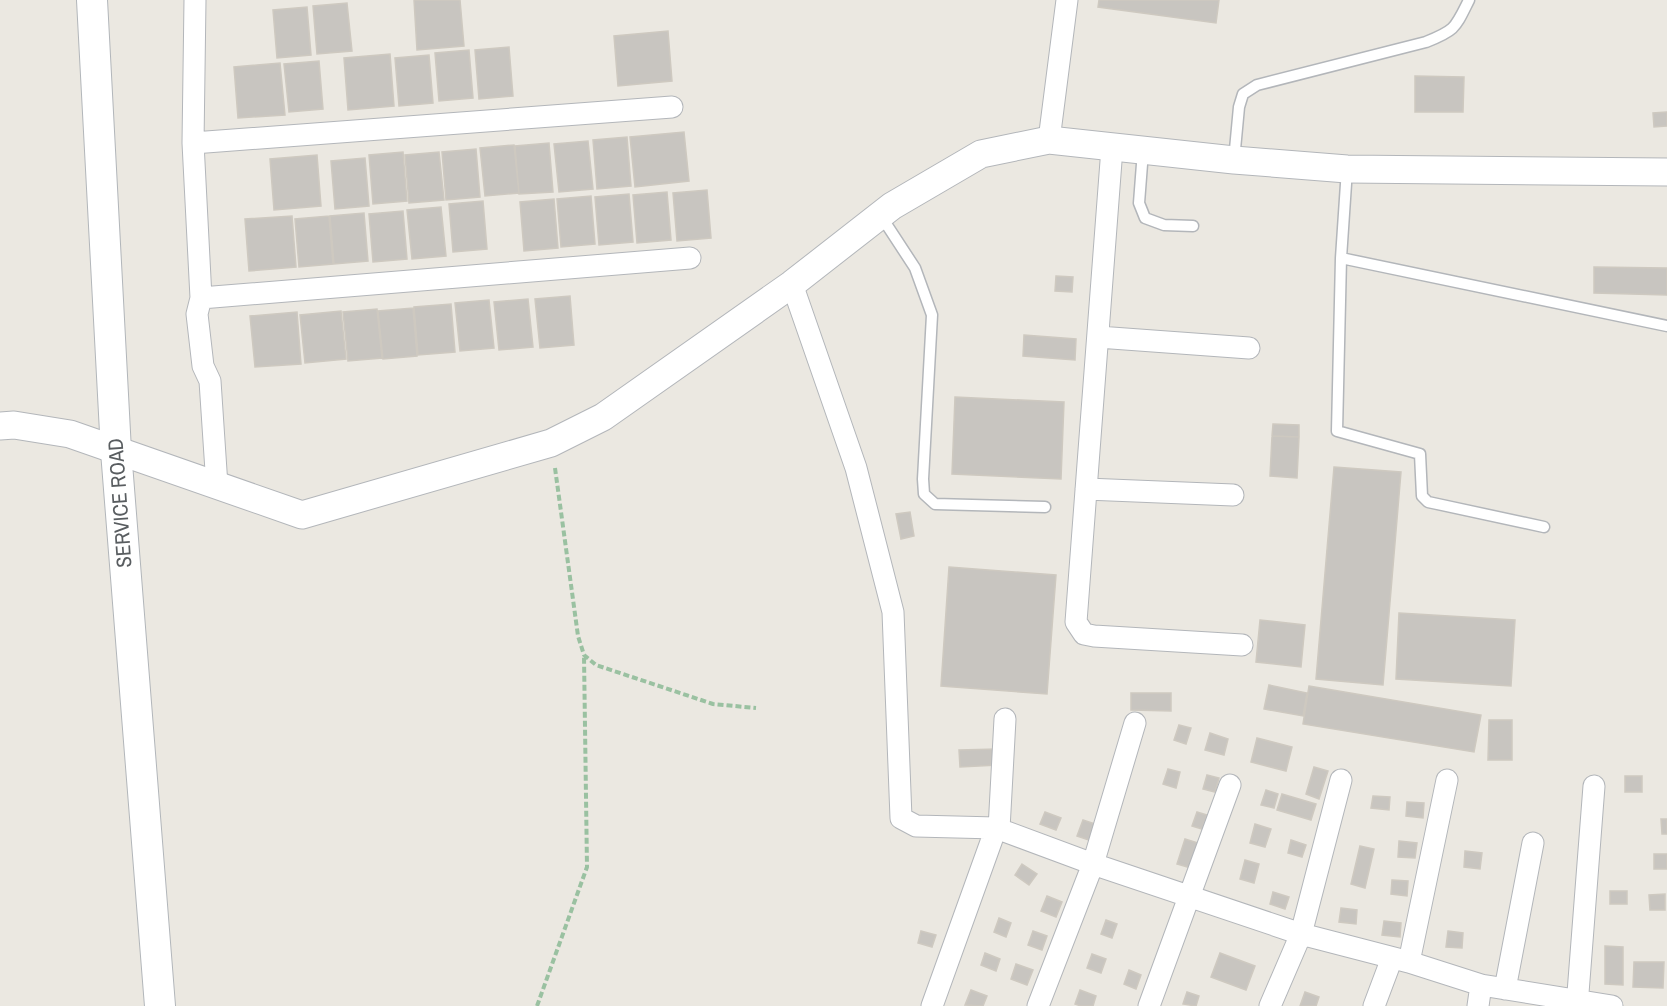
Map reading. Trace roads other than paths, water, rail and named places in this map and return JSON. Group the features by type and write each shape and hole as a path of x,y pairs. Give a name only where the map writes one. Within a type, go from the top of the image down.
{"main road":[{"name":"SERVICE ROAD","path":"92,0 116,451 160,1006"}],"street":[{"path":"195,0 193,143 201,298 210,317 215,364 210,381 217,486"},
{"path":"1049,140 1067,0"},
{"path":"193,143 672,107"},
{"path":"0,426 14,425 70,434 302,515 551,442 603,417 792,284 892,206 981,154 1049,140 1234,160 1347,169 1667,172"},
{"path":"1112,147 1076,622 1084,634 1242,645"},
{"path":"201,298 690,258"},
{"path":"792,284 856,468 893,612 901,818 916,826 998,829 1093,864 1301,934 1400,960 1481,985 1577,1003 1612,1006"},
{"path":"1098,337 1249,348"},
{"path":"1086,489 1233,495"},
{"path":"932,1006 998,829 1005,719"},
{"path":"1038,1006 1093,864 1135,723"},
{"path":"1270,1006 1301,934 1341,780"},
{"path":"1374,1006 1400,960 1447,780"},
{"path":"1149,1006 1230,785"},
{"path":"1577,1003 1594,786"},
{"path":"1505,989 1533,843"},
{"path":"1478,1006 1481,985"}],"lane":[{"path":"1234,160 1239,107 1244,94 1257,85 1426,42 1444,35 1456,26 1468,0"},
{"path":"1143,151 1139,203 1145,218 1164,225 1193,226"},
{"path":"1347,169 1341,258 1337,431 1420,454 1422,496 1428,502 1544,527"},
{"path":"881,216 915,268 933,315 924,494 935,504 1044,507"},
{"path":"1341,258 1667,326"}]}
